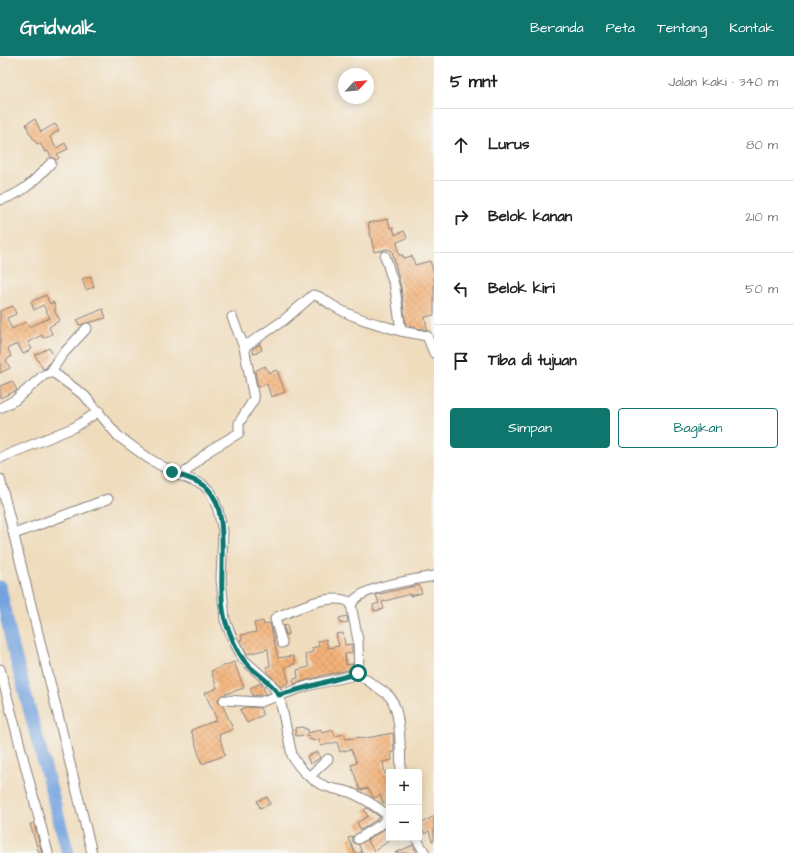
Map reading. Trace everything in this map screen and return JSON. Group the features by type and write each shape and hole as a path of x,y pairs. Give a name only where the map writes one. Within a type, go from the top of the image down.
{"street":[{"path":"0,200 15,195 27,188 51,163"},
{"path":"385,256 395,288 401,331"},
{"path":"244,347 284,320 314,294 333,306 368,321 401,331 427,336 434,353"},
{"path":"181,476 210,450 239,433 239,423 254,399 244,347 232,317"},
{"path":"0,408 15,400 50,373 62,354 87,328"},
{"path":"50,373 58,375 76,388 99,411 118,436 148,458 181,476 208,488 215,499 222,531 221,579 225,620 243,659 250,668 271,684 276,696 292,755 301,769 310,776 330,788 348,792 362,798 386,813"},
{"path":"0,458 75,427 99,411"},
{"path":"0,479 92,853"},
{"path":"14,534 108,499"},
{"path":"352,603 365,593 383,586 434,576"},
{"path":"282,643 275,620 277,617 305,606 330,599 341,598 352,603"},
{"path":"352,603 358,640 359,674"},
{"path":"0,669 48,853"},
{"path":"224,700 260,702 336,678 359,674 387,694 392,700 400,736 401,769"},
{"path":"310,776 328,759"},
{"path":"358,839 386,815"},
{"path":"418,841 425,853"}],"building":[{"path":"35,119 41,132 55,124 59,130 50,137 56,148 65,143 68,149 57,154 59,158 56,160 51,157 48,151 45,152 40,143 37,144 29,132 26,124"},
{"path":"388,219 390,228 393,227 395,235 404,231 407,238 397,242 399,255 403,255 403,258 412,256 415,265 430,261 434,273 434,315 425,317 427,330 406,326 401,287 392,251 387,249 374,252 368,223"},
{"path":"91,276 94,287 86,290 82,279"},
{"path":"46,295 50,304 53,302 56,309 54,310 60,320 49,327 52,334 43,338 42,335 28,342 32,349 23,354 18,344 8,348 11,357 6,360 10,368 0,373 0,311 13,306 16,314 7,318 12,329 26,322 29,327 50,318 43,305 34,310 31,302"},
{"path":"103,309 106,318 79,325 77,320"},
{"path":"260,344 262,350 254,354 252,349"},
{"path":"49,348 54,356 46,368 43,369 35,355"},
{"path":"265,366 269,373 277,370 285,392 271,397 267,384 258,387 255,371"},
{"path":"12,381 17,390 0,398 0,386"},
{"path":"419,585 422,593 410,596 410,594 382,602 384,609 374,611 373,605 379,603 376,595"},
{"path":"347,616 348,622 341,624 339,618"},
{"path":"263,621 264,625 270,623 278,658 293,656 295,664 285,667 289,682 281,687 269,674 266,667 270,666 268,649 247,654 240,640 242,639 241,635 256,632 254,623"},
{"path":"287,625 289,634 286,635 283,626"},
{"path":"343,633 345,645 352,644 352,653 345,654 346,665 353,664 353,669 294,684 293,679 298,678 297,670 309,667 305,654 313,652 312,648 319,646 318,641 326,639 328,648 339,646 336,634"},
{"path":"234,662 244,688 222,695 218,699 219,703 223,706 233,729 219,735 225,755 202,764 191,730 217,720 205,693 217,688 211,671"},
{"path":"261,683 266,694 253,696 250,688"},
{"path":"246,707 260,708 263,715 247,723 240,710"},
{"path":"304,727 304,729 308,729 308,733 321,729 322,733 333,730 335,736 344,734 346,739 361,737 361,739 393,733 394,752 391,752 392,760 383,762 386,774 386,802 384,804 380,795 374,798 368,788 360,790 351,765 357,763 351,749 340,752 337,742 321,746 319,739 313,741 312,739 310,740 308,735 296,736 295,728"},
{"path":"318,752 320,758 310,764 307,756"},
{"path":"267,797 270,804 260,808 257,801"},
{"path":"367,808 380,817 361,830 357,823 368,816 364,810"},
{"path":"434,816 434,841 432,841 429,831 425,834 422,830 422,823"},
{"path":"34,823 42,853 39,853 30,824"},
{"path":"386,828 386,841 389,841 374,851 367,840"},
{"path":"353,836 353,842 359,845 362,853 355,853 348,838"},
{"path":"413,845 417,853 395,853"}],"waterway":[{"path":"0,587 13,648 68,853"}],"route":[{"path":"172,472 202,484 208,488 215,499 222,531 221,579 225,620 238,652 250,668 271,684 279,695 336,678 359,674 358,673"}]}
